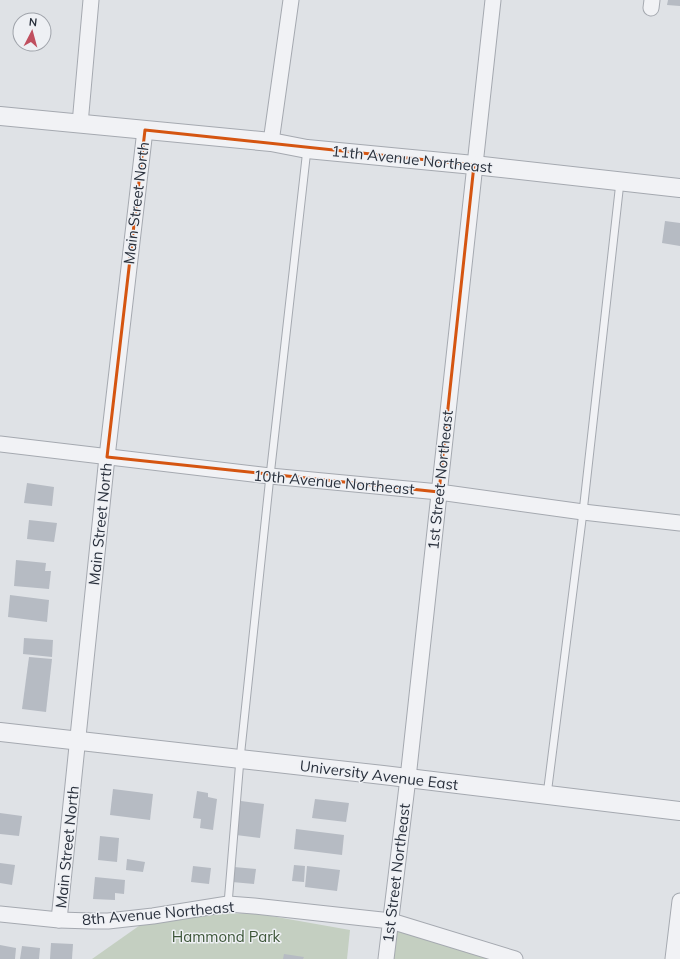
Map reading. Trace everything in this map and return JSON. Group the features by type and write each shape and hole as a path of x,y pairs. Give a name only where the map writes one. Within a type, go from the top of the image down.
{"street":[{"path":"80,124 91,0"},
{"path":"271,142 291,0"},
{"name":"1st Street Northeast","path":"386,959 408,778 438,492 493,0"},
{"name":"11th Avenue Northeast","path":"0,116 271,142 307,149 474,165 680,188"},
{"name":"Main Street North","path":"59,920 107,457 145,130"},
{"name":"10th Avenue Northeast","path":"0,444 270,476 438,492 583,512 680,523"},
{"name":"University Avenue East","path":"0,732 408,778 680,811"},
{"path":"673,959 680,901"},
{"name":"8th Avenue Northeast","path":"0,914 59,920 108,921 153,916 228,904 254,906 390,921 516,959"}],"lane":[{"path":"228,904 240,759 307,149"},
{"path":"547,795 583,512 620,181"}],"highlighted area":[{"path":"145,130 474,165 439,492 107,457"}],"green space":[{"name":"Hammond Park","path":"254,913 350,930 347,959 92,959 153,916"},
{"path":"391,921 515,959 386,959"}],"building":[{"path":"668,0 680,0 680,6 667,5"},
{"path":"665,221 680,223 680,246 662,243"},
{"path":"27,483 54,487 52,506 24,503"},
{"path":"29,520 57,523 54,542 27,539"},
{"path":"16,560 46,563 45,571 51,571 49,589 14,586"},
{"path":"10,595 49,600 47,622 8,617"},
{"path":"24,638 53,640 52,657 23,654"},
{"path":"29,657 52,659 46,712 22,709"},
{"path":"113,789 153,794 150,820 110,815"},
{"path":"197,791 208,793 208,797 217,799 213,830 200,828 201,819 193,818"},
{"path":"315,799 349,803 346,822 312,818"},
{"path":"241,801 264,804 260,838 236,835"},
{"path":"0,813 22,816 19,836 0,834"},
{"path":"296,829 344,835 342,855 294,849"},
{"path":"100,836 119,838 117,862 98,860"},
{"path":"127,859 145,862 143,872 126,870"},
{"path":"0,863 15,865 12,885 0,883"},
{"path":"294,865 305,866 304,882 292,881"},
{"path":"193,866 211,868 209,884 191,882"},
{"path":"307,866 340,870 337,891 305,887"},
{"path":"234,867 256,869 254,884 232,882"},
{"path":"95,877 125,880 124,894 115,893 115,900 93,899"},
{"path":"51,943 73,944 72,959 50,959"},
{"path":"0,945 16,948 15,959 0,959"},
{"path":"22,946 40,948 39,959 20,959"},
{"path":"284,954 304,957 303,959 283,959"}]}
